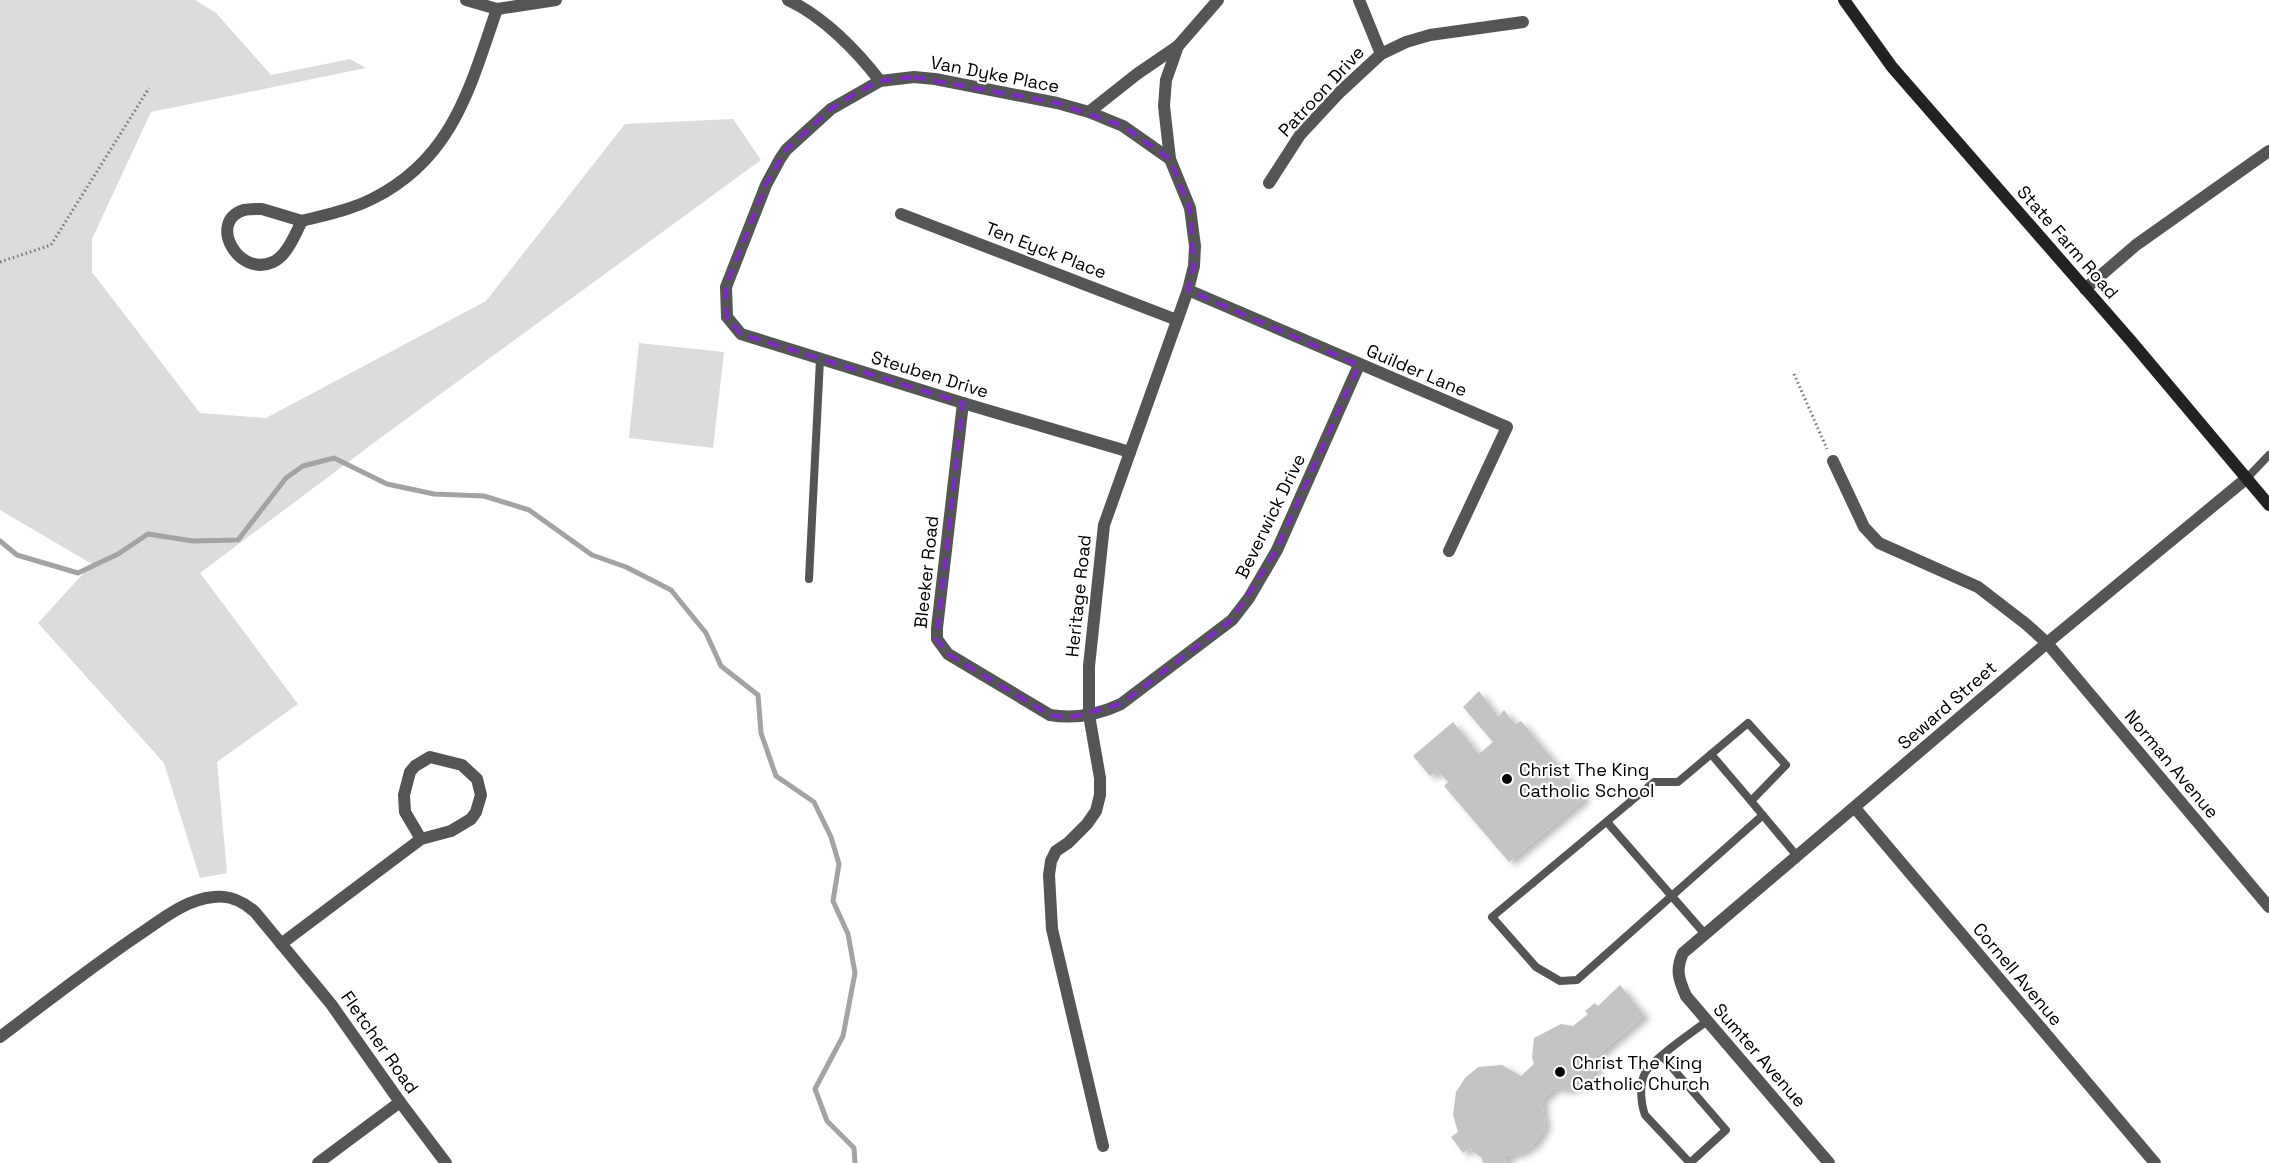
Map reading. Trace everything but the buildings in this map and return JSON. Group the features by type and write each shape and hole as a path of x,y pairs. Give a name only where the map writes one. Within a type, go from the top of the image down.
{"main road":[{"name":"State Farm Road","path":"1844,0 1892,67 2269,505"}],"street":[{"path":"466,0 497,9 556,0"},
{"path":"790,0 844,40 880,81"},
{"name":"Heritage Road","path":"1089,112 1137,74 1178,46 1218,0"},
{"name":"Patroon Drive","path":"1359,0 1380,54"},
{"path":"302,221 285,252 274,262 260,265 239,257 230,247 227,236 231,220 236,213 262,209 302,221 372,199 409,174 437,147 462,109 497,9"},
{"name":"Patroon Drive","path":"1269,183 1300,135 1380,54 1406,42 1430,35 1523,22"},
{"name":"Heritage Road","path":"1103,1146 1052,929 1049,902 1051,861 1056,851 1068,843 1087,824 1096,811 1100,795 1100,778 1089,715 1089,666 1104,525 1188,290 1194,266 1195,246 1190,208 1170,159 1164,106 1166,81 1178,46"},
{"name":"Van Dyke Place","path":"728,317 726,287 766,185 780,159 786,150 831,109 880,81 914,77 935,79 1057,103 1089,112 1124,126 1170,159"},
{"path":"2085,289 2136,244 2269,151"},
{"name":"Ten Eyck Place","path":"902,214 1177,320"},
{"name":"Guilder Lane","path":"1188,290 1507,427 1449,551"},
{"name":"Steuben Drive","path":"728,317 741,334 963,404 1130,452"},
{"name":"Beverwick Drive","path":"1089,715 1107,711 1121,704 1232,620 1249,598 1276,550 1359,365"},
{"name":"Bleeker Road","path":"963,404 937,639 948,654 1050,715 1069,718 1089,715"},
{"name":"Norman Avenue","path":"1833,461 1864,527 1879,543 1978,587 2047,643 2269,907"},
{"name":"Seward Street","path":"1678,965 1683,953 1704,933 1855,808 2047,643 2247,478"},
{"path":"281,944 421,839 451,831 471,819 476,812 481,795 477,779 462,765 430,757 410,772 404,795 405,812 421,839"},
{"name":"Cornell Avenue","path":"1855,808 2155,1163"},
{"name":"Fletcher Road","path":"0,1036 108,956 182,906 213,897 225,897 245,903 255,912 331,1004 446,1163"},
{"name":"Sumter Avenue","path":"1678,965 1678,978 1686,996 1829,1163"},
{"path":"318,1163 400,1102"}],"lane":[{"path":"809,579 820,359"},
{"path":"2247,478 2269,455"},
{"path":"1751,801 1786,765 1748,723 1678,782 1654,782 1492,918 1536,967 1560,981 1576,980 1763,815"},
{"path":"1711,754 1797,856"},
{"path":"1607,822 1704,933"},
{"path":"1662,1056 1726,1130 1690,1163 1645,1115 1641,1105 1643,1077 1646,1071 1662,1056 1707,1021"}],"path":[{"path":"0,262 51,245 149,88"},
{"path":"1794,374 1833,461"}],"highlighted area":[{"path":"914,77 1057,103 1123,126 1170,159 1190,208 1194,266 1188,290 1359,365 1277,550 1232,620 1121,704 1069,718 1050,715 948,654 937,639 963,403 741,334 727,317 726,287 766,185 786,150 831,109 855,94 880,81"}],"shaded area":[{"path":"0,0 195,0 216,13 271,75 350,59 366,68 151,112 92,239 92,272 200,413 266,418 486,301 625,124 733,119 761,160 383,436 200,573 298,704 217,762 227,873 200,878 164,763 38,623 92,564 0,510"},
{"path":"639,343 724,352 713,448 629,438"}],"waterway":[{"path":"0,541 17,555 78,573 118,554 148,534 193,541 238,540 286,478 303,466 334,458 387,484 434,494 484,496 529,510 592,555 626,567 671,590 706,633 721,666 758,695 761,733 776,776 814,802 831,837 839,864 833,901 848,934 855,973 843,1036 815,1089 827,1121 854,1148 855,1163"}],"place":[{"name":"Christ The King Catholic School","path":"1507,779"},
{"name":"Christ The King Catholic Church","path":"1560,1072"}]}
